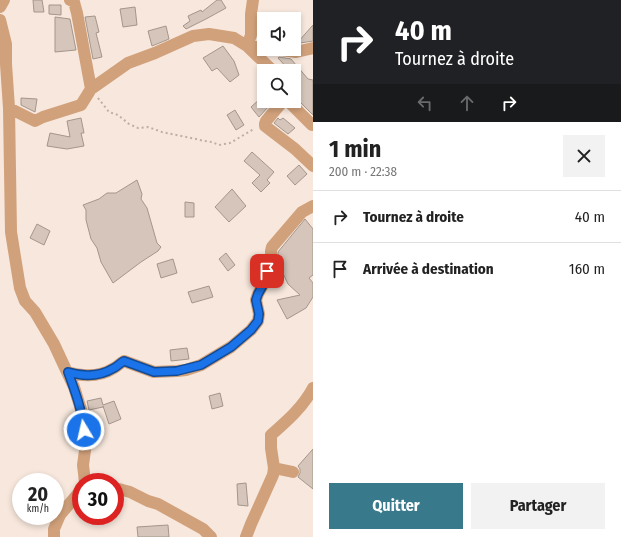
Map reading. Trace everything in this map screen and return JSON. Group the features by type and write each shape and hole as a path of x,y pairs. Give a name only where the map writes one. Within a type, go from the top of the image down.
{"street":[{"path":"0,7 4,0"},
{"path":"70,0 74,2 77,13 91,89"},
{"path":"247,46 251,35 253,0"},
{"path":"0,20 6,44 9,108 11,232 20,288 25,301 43,324 68,372 74,387 83,416 86,443 83,473"},
{"path":"9,108 35,121 43,117 81,106 91,89 128,62 155,53 193,36 209,34 234,38 247,46 266,64"},
{"path":"247,46 257,47"},
{"path":"301,51 313,48"},
{"path":"277,108 266,121 265,126 295,149 313,166"},
{"path":"295,108 312,125"},
{"path":"68,372 98,376 116,368 124,361 154,372 177,371 201,365 231,347 251,330 258,321 259,314 256,300 264,283 271,259 272,248 302,212 313,206"},
{"path":"246,537 273,476 274,468 271,435 290,419 308,397 313,388"},
{"path":"274,468 293,472"},
{"path":"124,490 158,504 203,529 211,537"},
{"path":"54,537 54,529 60,515 72,500"}],"path":[{"path":"91,89 109,112 118,115 129,124 138,128 148,127 162,132 204,142 212,142 219,145 230,143 265,124"}],"building":[{"path":"33,0 42,0 44,12 34,12"},
{"path":"217,0 221,0 226,8 186,29 183,26 190,21 188,16 201,10 202,12"},
{"path":"49,5 61,5 61,15 49,14"},
{"path":"135,7 137,25 123,27 120,9"},
{"path":"95,16 99,32 96,33 102,57 93,59 85,17"},
{"path":"55,17 70,19 76,50 55,52"},
{"path":"313,25 313,41 301,43 301,39"},
{"path":"166,26 169,39 152,46 148,31"},
{"path":"223,46 234,61 239,75 230,82 217,68 212,71 203,58"},
{"path":"278,58 291,59 295,64 284,64"},
{"path":"301,71 308,79 313,80 313,115 301,103"},
{"path":"21,98 37,99 35,112 21,105"},
{"path":"257,102 257,108 267,108 259,117 251,107"},
{"path":"235,110 244,125 236,130 227,115"},
{"path":"81,118 84,133 81,133 84,146 67,149 47,146 50,133 70,137 67,121"},
{"path":"278,118 280,120 283,118 295,128 288,134 274,123"},
{"path":"252,152 274,172 267,180 270,183 261,192 252,183 260,175 244,161"},
{"path":"299,165 307,174 295,185 287,176"},
{"path":"137,180 142,194 141,199 147,208 157,243 161,247 158,251 113,283 101,262 97,248 91,239 86,220 86,210 83,205 99,199 107,193 116,193"},
{"path":"232,189 246,206 229,222 215,207"},
{"path":"185,202 194,203 194,217 185,217"},
{"path":"305,219 313,229 313,275 309,278 313,283 313,297 306,308 287,319 277,300 300,295 288,284 278,263 278,252"},
{"path":"37,224 50,231 44,245 30,238"},
{"path":"226,253 235,265 228,271 219,259"},
{"path":"173,259 177,273 161,278 157,264"},
{"path":"209,286 213,297 192,303 188,292"},
{"path":"187,348 189,359 171,361 170,350"},
{"path":"220,393 223,406 212,409 209,396"},
{"path":"101,398 103,405 114,401 121,419 109,424 103,406 89,410 87,401"},
{"path":"313,449 313,489 298,477 300,469 298,466"},
{"path":"246,483 248,506 238,505 237,484"},
{"path":"168,525 169,537 138,537 137,527"}],"route":[{"path":"84,430 83,416 68,372 98,376 116,368 124,361 154,372 186,370 201,365 231,347 251,330 258,321 259,314 256,300 264,283 267,271"}]}
